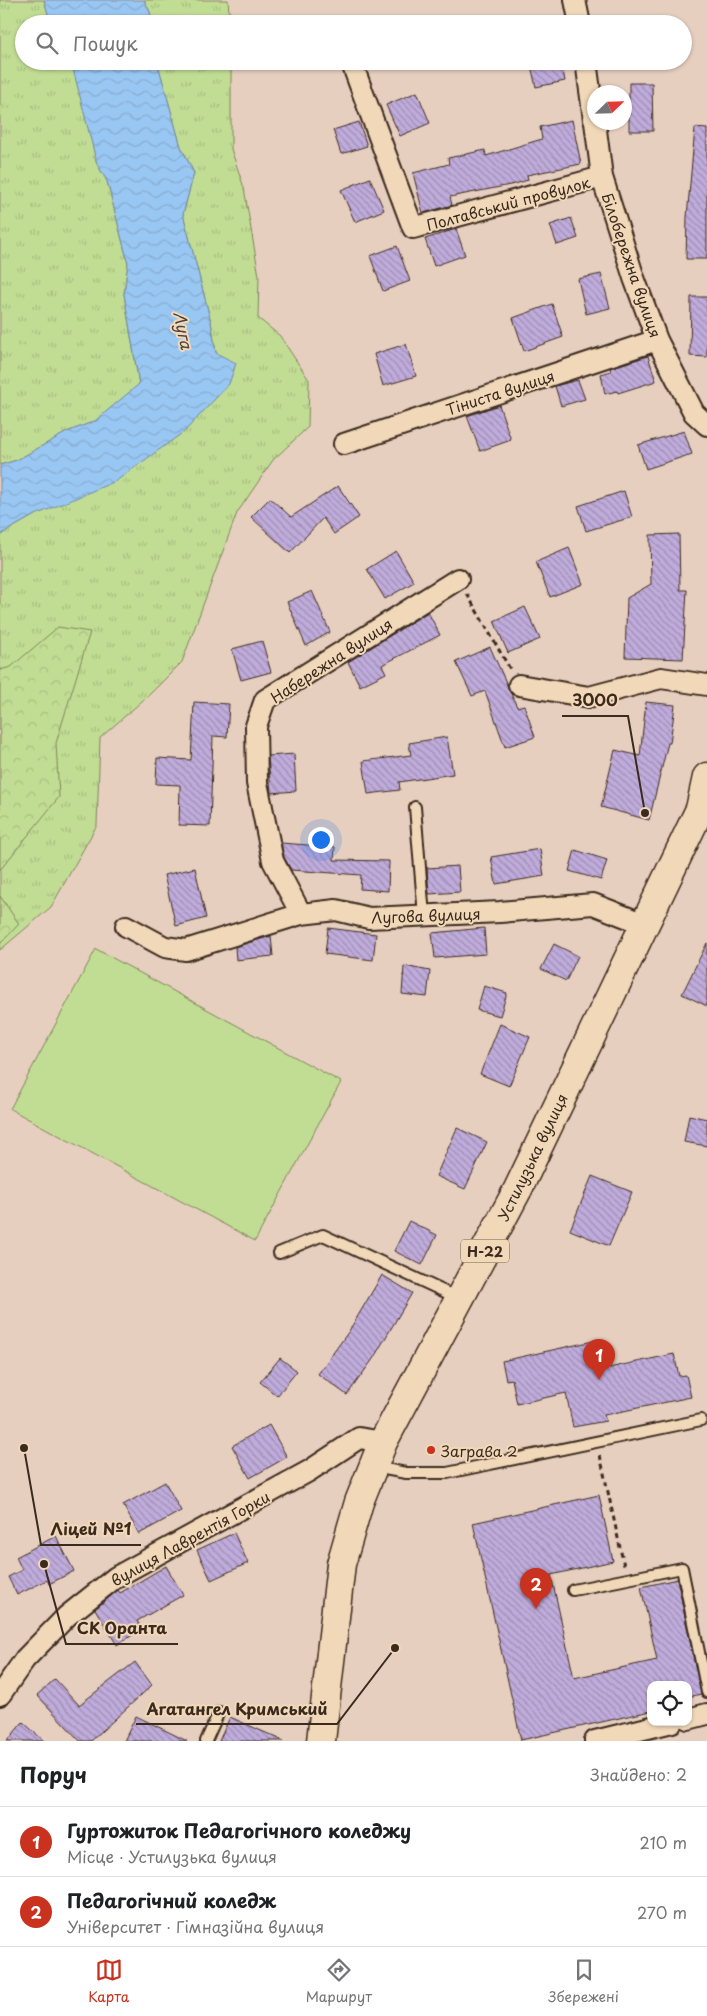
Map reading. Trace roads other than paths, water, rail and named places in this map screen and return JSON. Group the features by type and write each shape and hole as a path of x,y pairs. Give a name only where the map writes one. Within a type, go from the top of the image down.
{"main road":[{"name":"Устилузька вулиця","path":"321,1741 341,1564 359,1502 378,1454 518,1190 700,809 707,777"}],"street":[{"path":"575,0 578,15"},
{"name":"Полтавський провулок","path":"354,70 413,228 602,177"},
{"name":"Білобережна вулиця","path":"587,70 590,85"},
{"name":"Білобережна вулиця","path":"596,130 602,177 634,278 657,340 694,413 707,425"},
{"name":"Тіниста вулиця","path":"344,444 657,340"},
{"name":"Набережна вулиця","path":"301,914 273,861 257,783 256,726 266,700 458,579"},
{"path":"519,685 589,697 661,678 707,685"},
{"name":"Лугова вулиця","path":"126,926 165,947 186,950 301,914 336,910 369,918 500,912 593,904 644,924"},
{"name":"вулиця Лаврентія Горки","path":"0,1695 25,1659 67,1616 116,1577 309,1471 359,1438 378,1454"},
{"path":"692,1718 707,1714"},
{"path":"595,1741 656,1726"}],"lane":[{"path":"415,806 424,916"},
{"path":"279,1253 323,1235 460,1299"},
{"path":"378,1454 406,1473 446,1473 701,1420"},
{"path":"573,1590 682,1568 707,1692"},
{"path":"206,1741 219,1712"}],"water":[{"path":"44,0 144,0 150,15 48,15"},
{"name":"Луга","path":"73,70 160,70 181,147 194,173 183,214 211,322 216,353 236,363 229,384 185,431 116,481 33,516 3,533 0,538 0,465 17,460 67,432 95,421 139,384 124,294 128,263 107,181 97,164"}],"place":[{"name":"3000","path":"645,813"},
{"name":"Гуртожиток Педагогічного коледжу","path":"599,1380"},
{"name":"Ліцей №1","path":"24,1448"},
{"name":"Заграва 2","path":"431,1450"},
{"name":"СК Оранта","path":"44,1564"},
{"name":"Педагогічний коледж","path":"536,1609"},
{"name":"Агатангел Кримський","path":"395,1648"}]}
